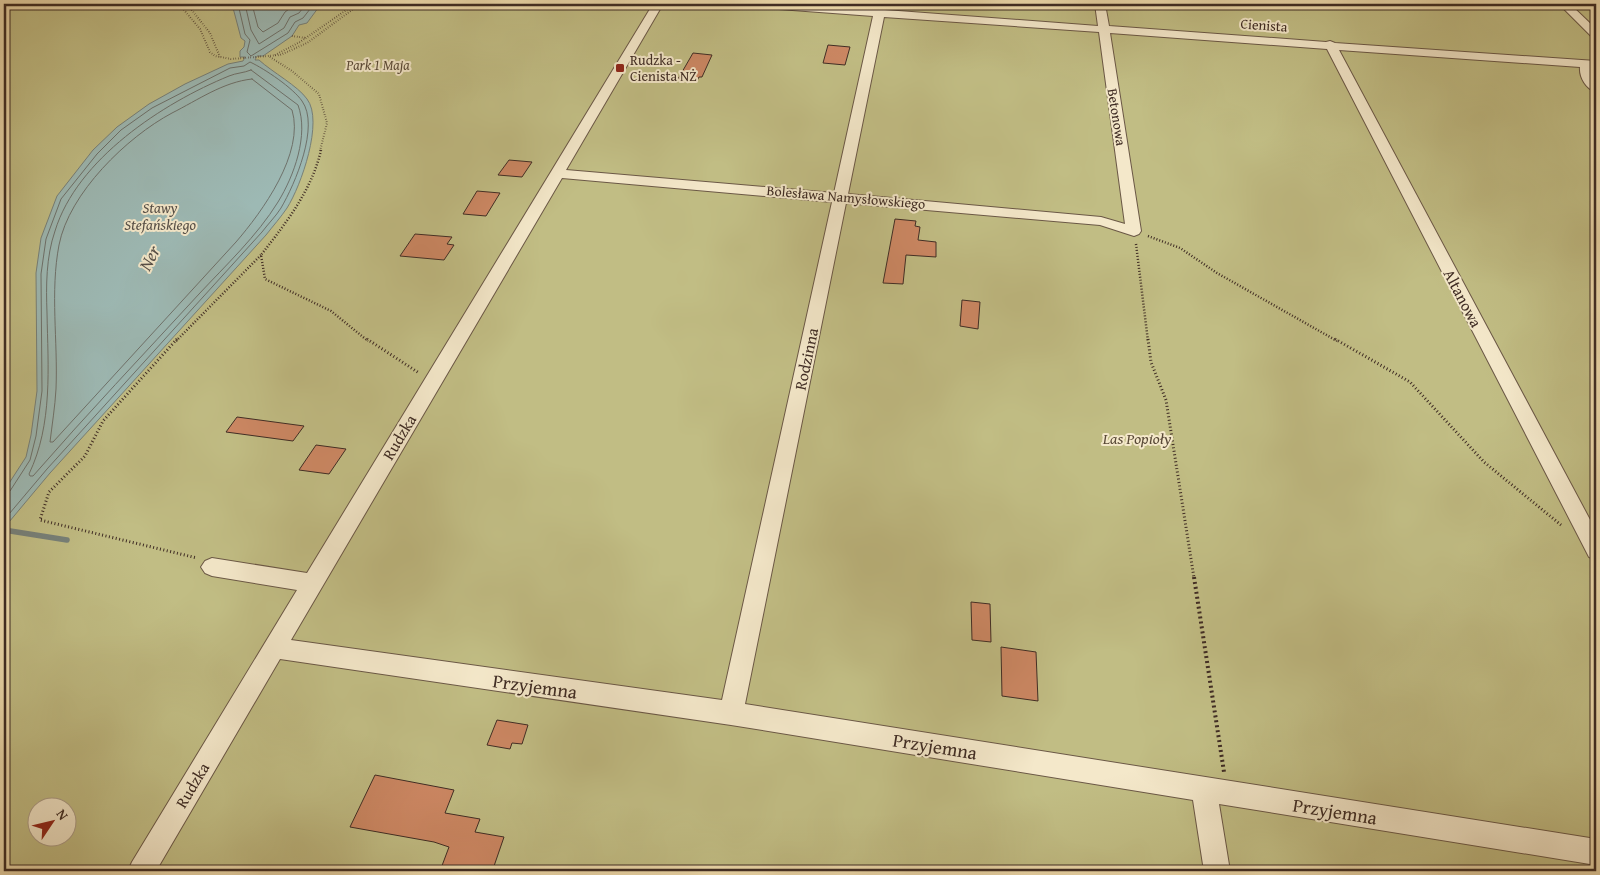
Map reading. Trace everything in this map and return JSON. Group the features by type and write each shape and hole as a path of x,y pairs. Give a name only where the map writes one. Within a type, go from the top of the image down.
{"street":[{"name":"Rudzka","path":"141,871 658,4"},
{"name":"Cienista","path":"750,4 880,9 1103,29 1330,44 1593,65"},
{"name":"Betonowa","path":"1100,4 1134,231"},
{"path":"1564,4 1596,35"},
{"name":"Rodzinna","path":"731,713 880,9"},
{"name":"Altanowa","path":"1330,44 1596,551"},
{"path":"1593,65 1585,69 1586,76 1596,88"},
{"name":"Bolesława Namysłowskiego","path":"557,173 1101,220 1134,231"},
{"path":"212,567 312,583"},
{"name":"Przyjemna","path":"274,648 731,713 1596,852"},
{"path":"1216,792 1217,871"}],"path":[{"path":"179,4 203,35 210,52 220,58 239,59 280,55 307,43 360,4"},
{"path":"187,4 210,33 220,58"},
{"path":"270,57 307,38 355,4"},
{"path":"292,36 307,38"},
{"path":"212,567 209,562 184,554 40,520 49,492 84,456 103,421 188,327 261,255 291,216 316,171 327,123 319,94 292,71 270,57"},
{"path":"1216,792 1166,400 1151,362 1134,231 1180,248 1217,273 1410,382 1484,462 1566,529"},
{"path":"261,255 265,279 332,311 376,347 432,382"}],"green space":[{"name":"Las Popioły","path":"4,4 1596,4 1596,871 4,871"}],"water":[{"name":"Stawy Stefańskiego","path":"232,4 321,4 307,23 299,25 292,36 263,56 257,56 255,60 259,60 298,89 307,99 312,109 312,137 309,154 293,198 266,235 50,473 4,528 4,491 26,457 31,435 37,391 36,273 41,238 57,196 93,150 117,127 149,104 185,84 228,64 243,61 245,57 240,57 240,51 244,47 245,41 241,38"}],"building":[{"path":"828,45 850,47 845,65 823,63"},
{"path":"693,53 712,55 702,77 699,77 697,81 678,79"},
{"path":"509,160 532,162 522,177 498,175"},
{"path":"477,191 500,193 486,216 463,214"},
{"path":"895,219 916,221 915,226 920,227 918,240 936,242 936,257 906,255 903,284 883,283"},
{"path":"415,234 452,237 447,244 454,245 444,260 400,256"},
{"path":"962,300 980,302 978,329 960,326"},
{"path":"237,417 304,426 293,441 226,432"},
{"path":"316,445 346,449 329,474 299,470"},
{"path":"971,602 990,604 991,642 972,640"},
{"path":"1001,647 1036,652 1038,701 1002,696"},
{"path":"497,720 528,725 522,744 512,743 510,749 487,745"},
{"path":"375,775 454,790 445,813 480,819 475,832 504,837 493,869 477,866 476,871 440,871 449,847 434,842 350,827"}],"waterway":[{"path":"4,530 67,540"}],"place":[{"name":"Rudzka - Cienista NŻ","path":"620,68"}],"park label":[{"name":"Park 1 Maja","path":"378,65"}],"water label":[{"name":"Ner","path":"149,258"}]}
